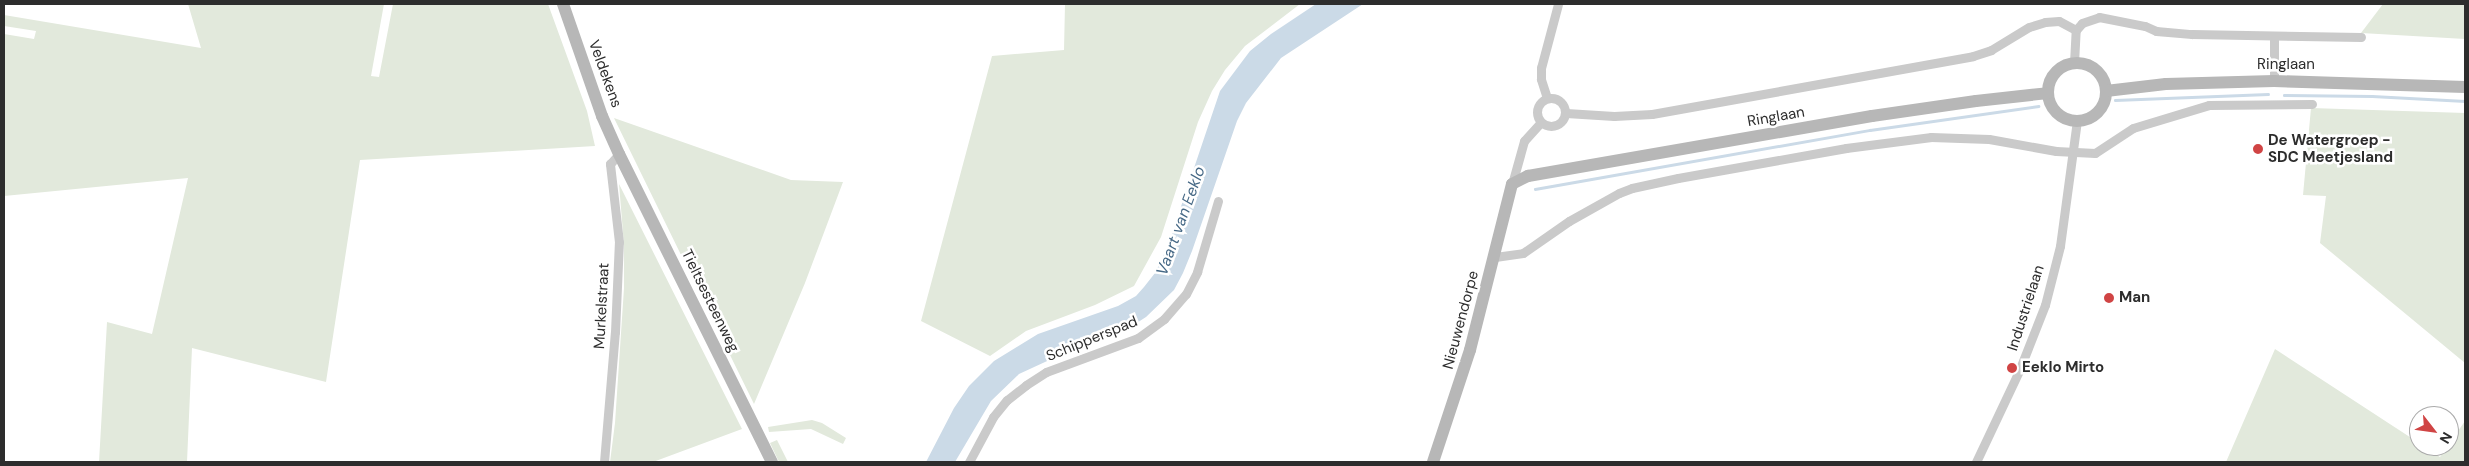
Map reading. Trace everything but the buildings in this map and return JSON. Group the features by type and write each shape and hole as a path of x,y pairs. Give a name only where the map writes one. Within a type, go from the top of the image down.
{"main road":[{"name":"Veldekens","path":"563,4 602,116 619,154"},
{"path":"2074,63 2088,65 2095,69 2101,76 2106,91 2101,108 2096,114 2077,121 2067,119 2058,114 2052,105 2048,93 2053,76 2058,70 2074,63"},
{"name":"Ringlaan","path":"2106,91 2166,84 2274,81 2465,87"},
{"name":"Ringlaan","path":"1512,184 1528,176 1872,116 1976,100 2048,93"},
{"name":"Tieltsesteenweg","path":"619,154 772,462"},
{"name":"Nieuwendorpe","path":"1432,462 1460,385 1495,257 1512,184"}],"street":[{"path":"1547,98 1541,79 1541,68 1558,4"},
{"path":"2074,63 2076,30 2082,23 2100,17 2116,19 2156,31 2192,34 2361,37"},
{"path":"1566,113 1614,116 1669,111 1974,56 1991,50 2029,27 2045,22 2059,21 2076,30"},
{"path":"2274,36 2274,81"},
{"path":"1547,98 1554,98 1560,101 1566,113 1559,124 1554,126 1542,122 1537,111 1540,103 1547,98"},
{"path":"1495,257 1522,253 1569,222 1619,193 1632,188 1678,178 1846,148 1930,137 1989,139 2074,153 2095,153 2132,128 2209,105 2312,104"},
{"name":"Industrielaan","path":"1976,462 2019,371 2045,305 2060,246 2077,121"},
{"path":"1512,184 1524,140 1542,122"},
{"name":"Murkelstraat","path":"604,462 615,332 619,242 610,164 619,154"},
{"name":"Schipperspad","path":"969,462 993,417 1007,400 1026,385 1046,372 1138,338 1164,319 1186,294 1197,272 1218,201"}],"shaded area":[{"path":"188,4 384,4 371,76 379,77 393,4 548,4 587,111 595,146 360,160 326,382 192,348 187,462 99,462 107,322 152,334 188,178 4,196 4,34 34,39 36,31 4,26 4,15 201,48"},
{"path":"1065,4 1300,4 1245,46 1225,70 1212,91 1198,122 1161,237 1134,286 1095,305 1026,331 990,356 921,321 992,56 1064,50"},
{"path":"2383,4 2465,4 2465,39 2361,33"},
{"path":"2311,108 2465,113 2465,363 2320,243 2326,196 2303,195"},
{"path":"614,118 791,180 843,182 805,283 754,404"},
{"path":"619,184 742,429 653,462 610,462 615,423 624,288 624,245"},
{"path":"2275,349 2409,436 2409,456 2459,456 2459,430 2465,421 2465,462 2226,462"},
{"path":"812,420 822,423 846,438 843,444 811,429 769,432 768,427"},
{"path":"777,440 788,462 779,462 770,443"}],"water":[{"name":"Vaart van Eeklo","path":"1316,4 1363,4 1281,58 1246,103 1237,121 1192,251 1174,290 1146,317 1129,328 1110,337 1071,350 1019,374 991,401 955,462 926,462 954,408 969,386 994,361 1038,334 1118,306 1136,296 1144,287 1155,273 1167,248 1220,91 1250,51 1271,34"}],"waterway":[{"path":"2115,100 2268,94"},
{"path":"2284,95 2372,96 2465,101"},
{"path":"1535,189 1870,130 2038,106"}],"place":[{"name":"De Watergroep - SDC Meetjesland","path":"2258,149"},
{"name":"Man","path":"2109,298"},
{"name":"Eeklo Mirto","path":"2012,368"}]}
